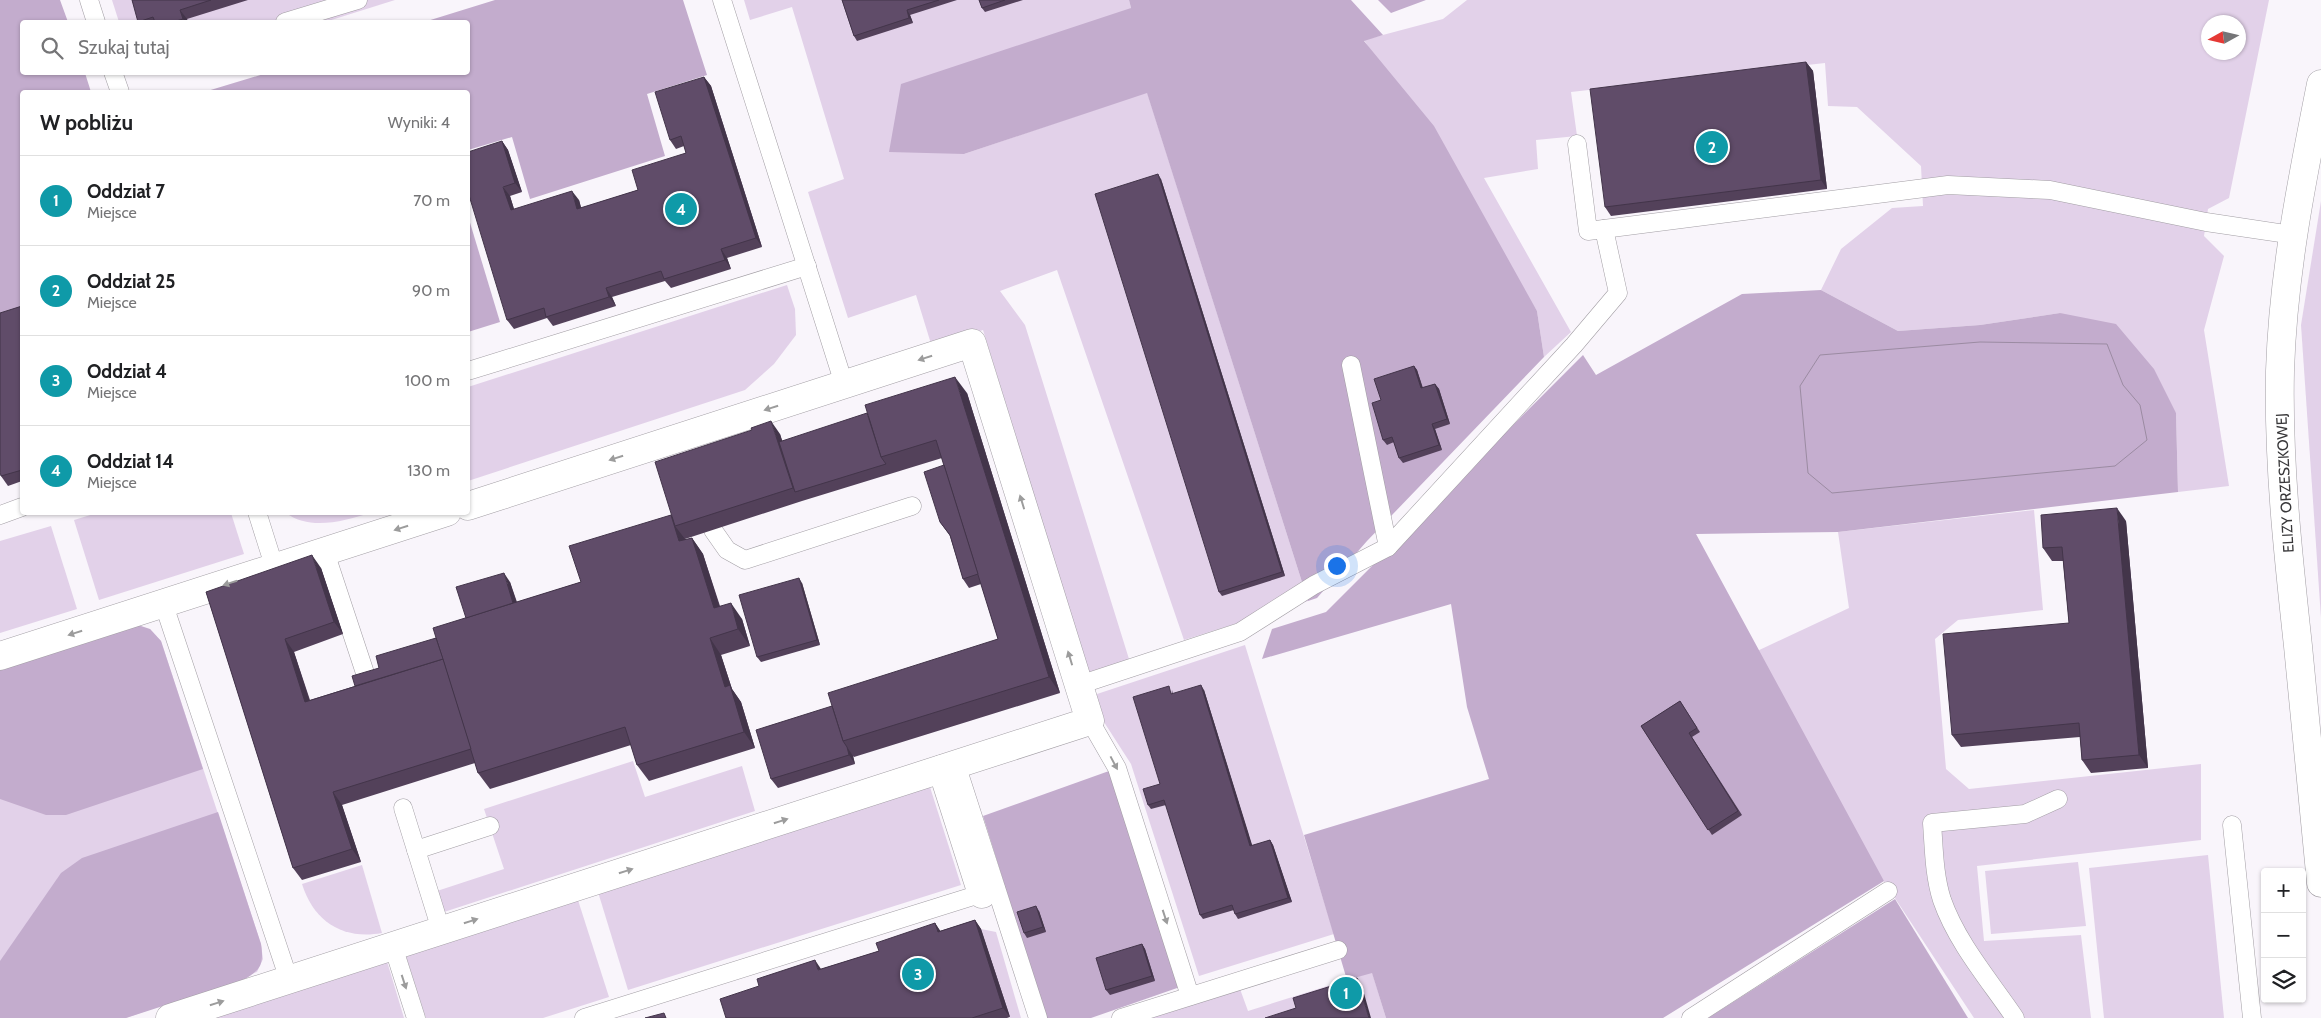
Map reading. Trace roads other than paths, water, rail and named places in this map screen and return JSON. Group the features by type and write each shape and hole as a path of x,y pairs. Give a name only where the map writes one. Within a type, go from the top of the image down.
{"street":[{"name":"ELIZY ORZESZKOWEJ","path":"2321,84 2293,235 2284,301 2280,371 2285,523 2321,883"},
{"path":"170,1018 1090,721 972,343 844,384 687,443 470,505"},
{"path":"0,656 438,515"},
{"path":"949,767 989,891"}],"lane":[{"path":"89,0 95,20"},
{"path":"292,20 358,0"},
{"path":"722,0 844,384"},
{"path":"116,75 120,90"},
{"path":"1577,144 1588,231 1948,185 2050,190 2206,222 2293,235"},
{"path":"1079,685 1240,632 1314,585 1388,547 1574,345 1618,293 1604,229"},
{"path":"470,370 807,266"},
{"path":"1351,365 1388,547"},
{"path":"713,530 727,550 745,560 912,506"},
{"path":"0,515 20,508"},
{"path":"258,515 274,568"},
{"path":"325,552 366,676"},
{"path":"164,604 289,980"},
{"path":"1090,721 1117,768 1190,996"},
{"path":"2015,1018 1958,933 1942,900 1935,868 1932,823 2025,814 2058,799"},
{"path":"403,808 441,930"},
{"path":"2232,825 2252,1018"},
{"path":"416,850 490,826"},
{"path":"584,1018 989,891 1038,1018"},
{"path":"1691,1018 1888,891"},
{"path":"393,946 416,1018"},
{"path":"1128,1017 1338,950"}],"place":[{"name":"Oddział 25","path":"1712,147"},
{"name":"Oddział 14","path":"681,209"},
{"name":"Oddział 4","path":"918,974"},
{"name":"Oddział 7","path":"1346,993"}]}
